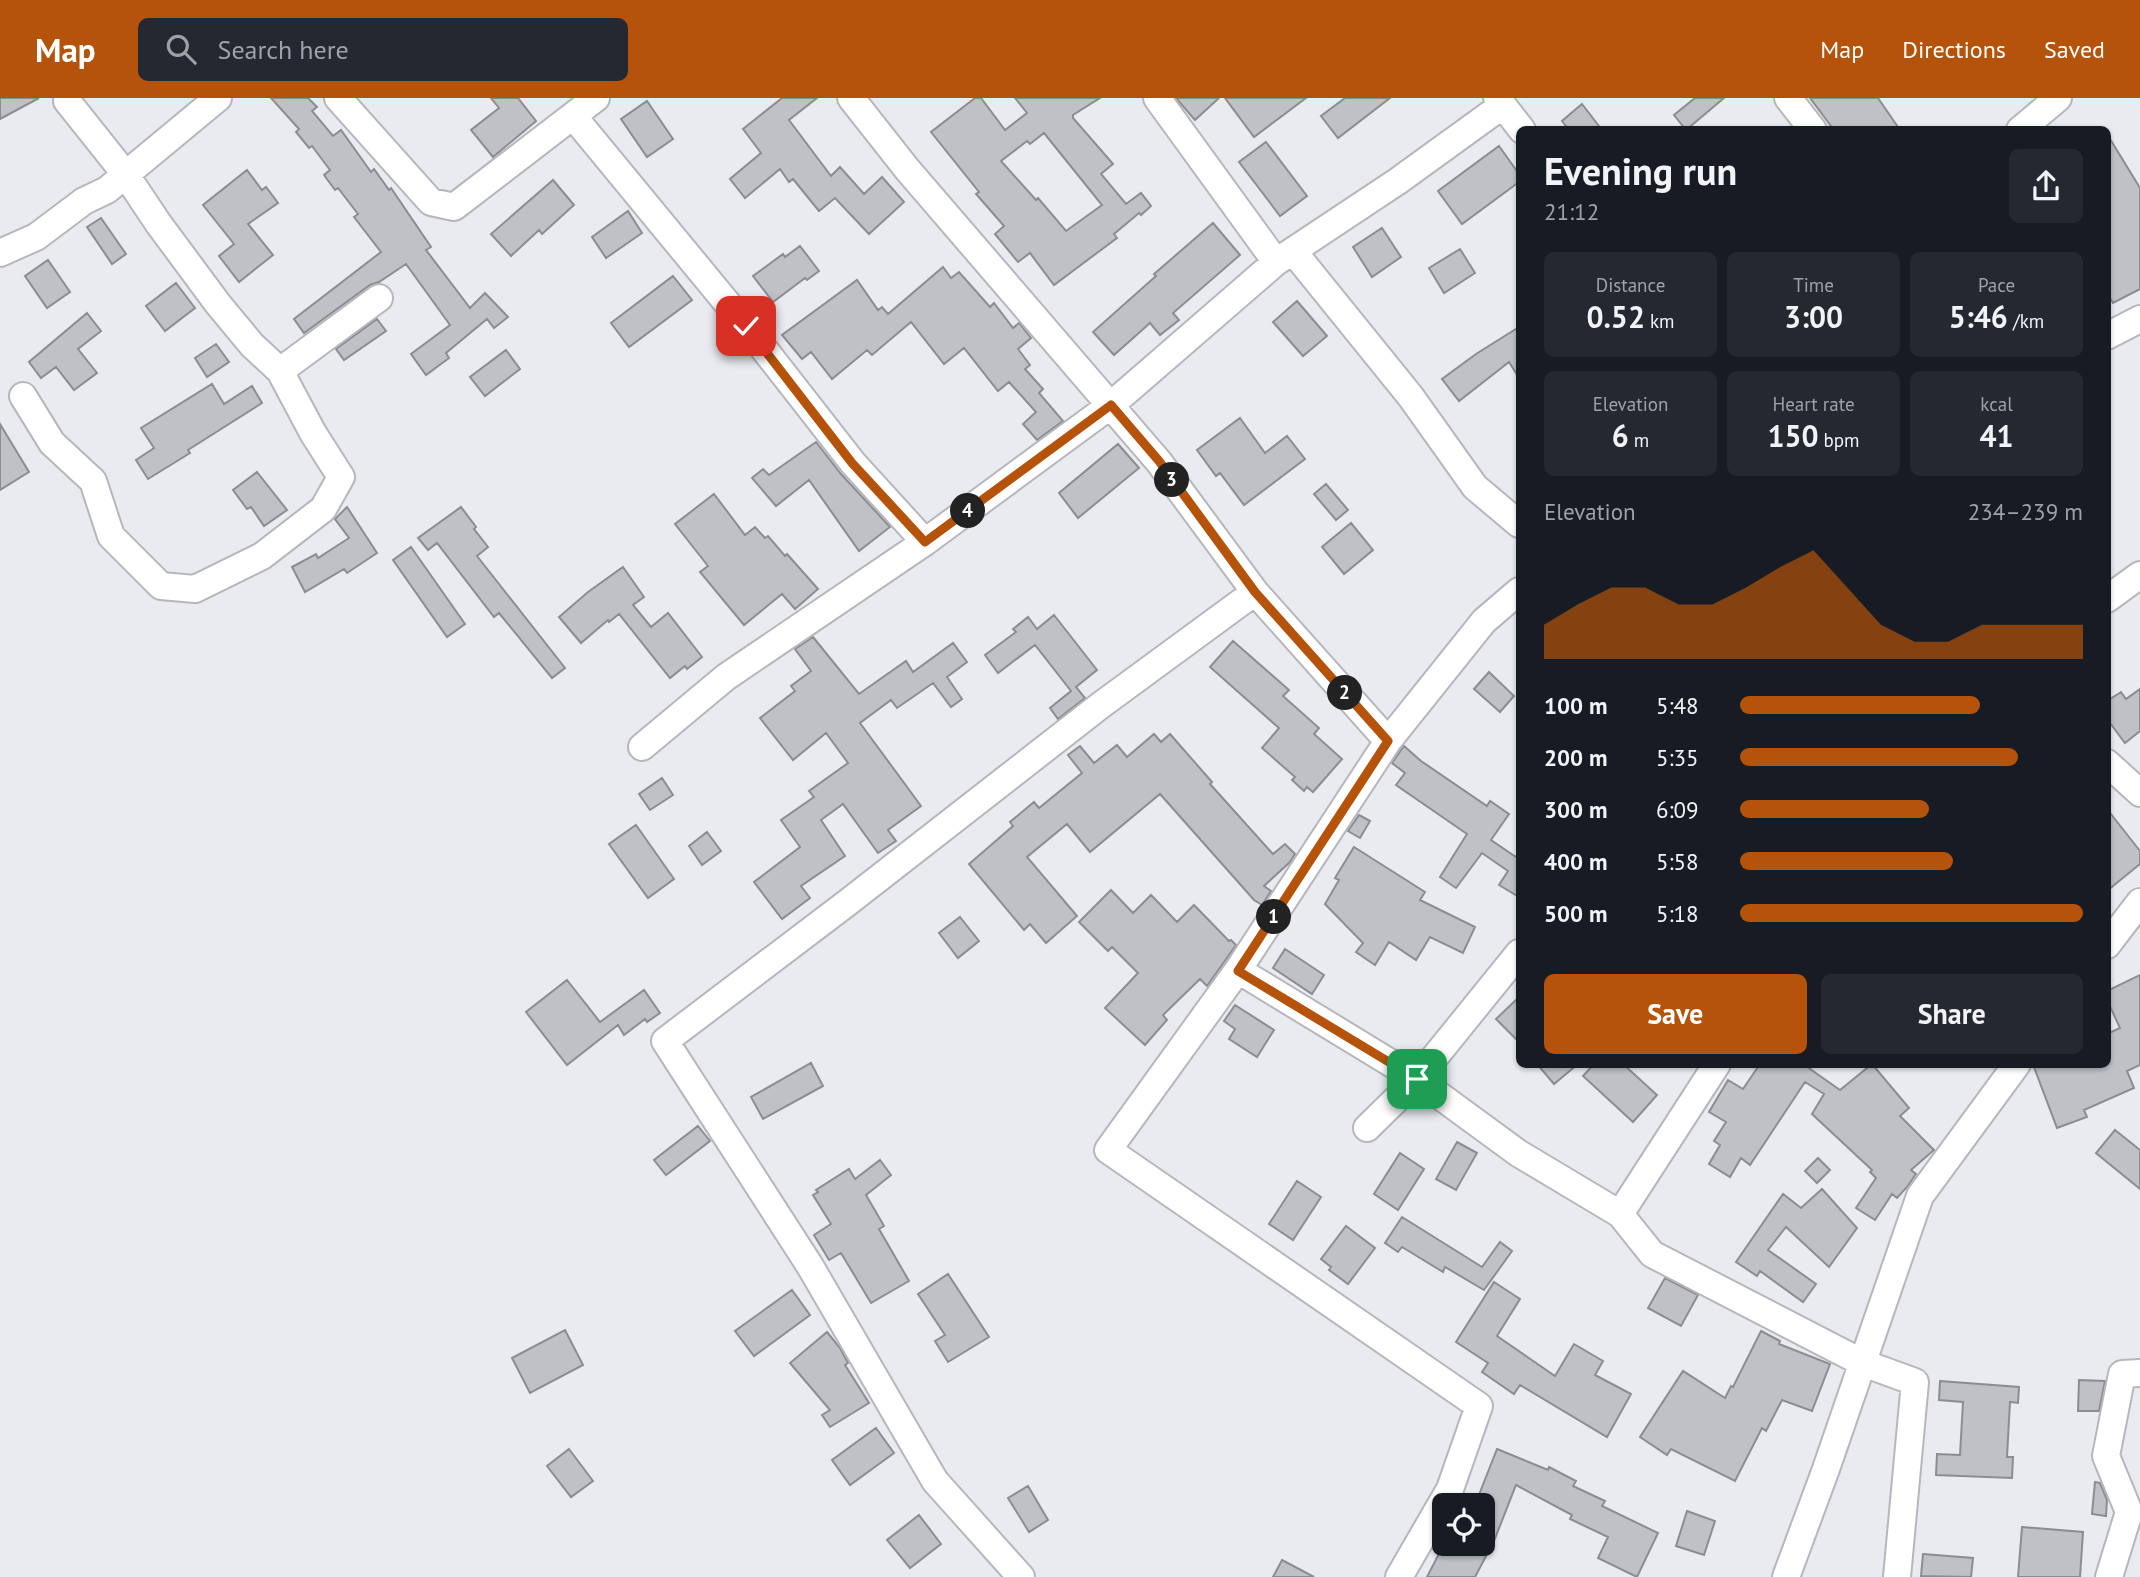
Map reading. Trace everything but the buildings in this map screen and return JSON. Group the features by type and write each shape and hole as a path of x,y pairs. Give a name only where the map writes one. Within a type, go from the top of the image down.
{"street":[{"path":"0,253 36,237 84,201 107,190 218,98"},
{"path":"338,98 431,202 454,207 596,98"},
{"path":"851,98 915,178 1159,461 1255,592 1388,741"},
{"path":"1157,98 1285,256 1411,397 1475,487 1516,521"},
{"path":"1788,98 1810,126"},
{"path":"2025,126 2058,98"},
{"path":"23,396 52,443 93,481 111,536 162,586 195,589 262,556 323,509 341,477 313,433 280,371 252,345 218,304 126,175 67,101"},
{"path":"642,747 726,677 925,542 1111,405 1285,256 1398,180 1500,102 1519,126"},
{"path":"573,116 746,326 852,463 925,542"},
{"path":"280,371 379,298"},
{"path":"2111,334 2140,319"},
{"path":"2111,596 2140,575"},
{"path":"1021,1577 935,1480 810,1266 665,1041 1101,705 1255,592"},
{"path":"1398,1577 1450,1489 1479,1406 1108,1150 1238,971 1388,741 1484,621 1516,594"},
{"path":"2111,767 2140,793"},
{"path":"2111,940 2140,902"},
{"path":"1367,1128 1417,1079 1516,957"},
{"path":"1238,971 1417,1079 1518,1153 1620,1214 1652,1254 1863,1363 1915,1382 1897,1577"},
{"path":"1620,1214 1714,1068"},
{"path":"1786,1577 1920,1196 2014,1068"},
{"path":"2109,1577 2129,1512 2106,1456 2122,1374 2140,1373"}],"route":[{"path":"746,326 852,463 925,542 1111,405 1159,461 1255,592 1388,741 1238,971 1417,1079"}]}
